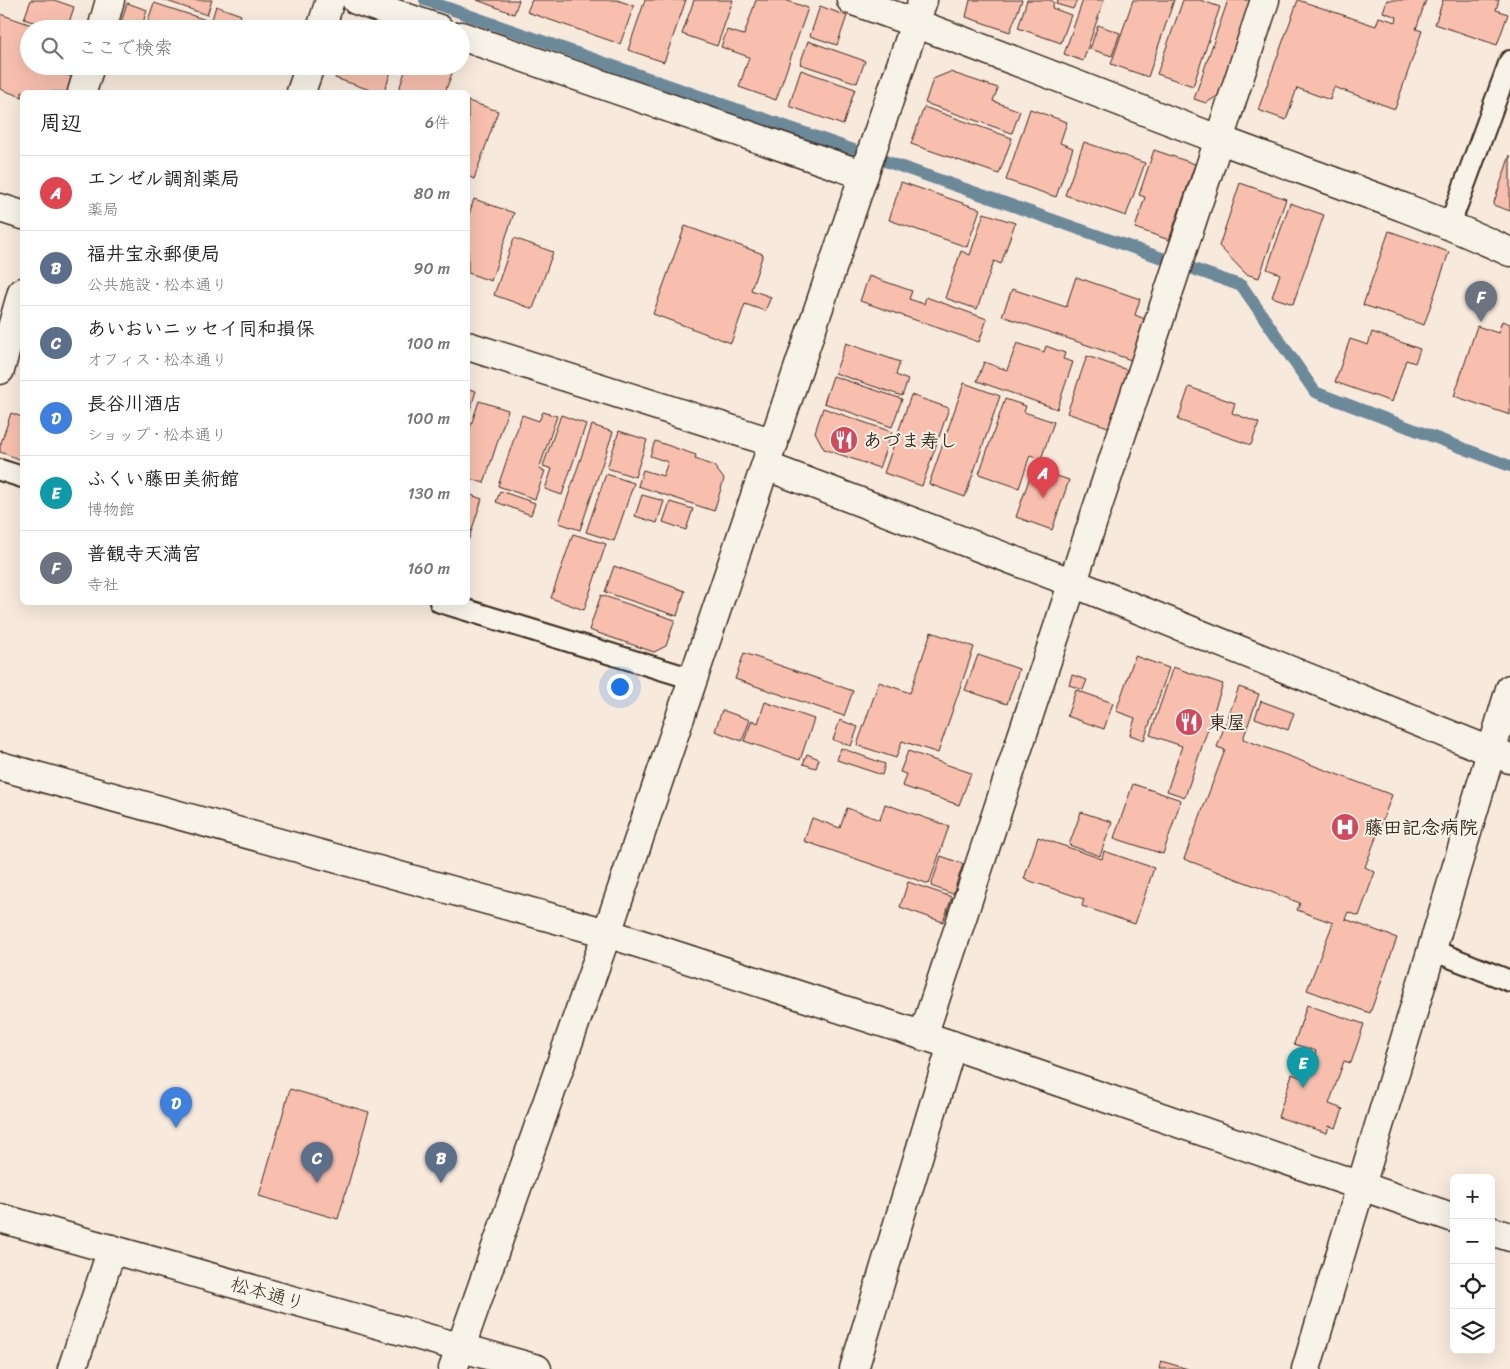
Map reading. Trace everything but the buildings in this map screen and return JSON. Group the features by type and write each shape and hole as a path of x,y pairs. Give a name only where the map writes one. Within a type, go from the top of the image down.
{"street":[{"path":"104,20 110,0"},
{"path":"324,20 330,0"},
{"path":"356,0 413,20"},
{"path":"851,0 920,11 1219,139 1450,224 1510,252"},
{"path":"923,1036 1172,286 1264,0"},
{"path":"456,1358 607,933 920,11"},
{"path":"470,39 870,159"},
{"path":"83,90 87,75"},
{"path":"303,90 307,75"},
{"path":"0,208 20,214"},
{"path":"0,370 20,299"},
{"path":"470,347 770,454 1073,583 1501,755"},
{"path":"1306,1369 1432,950 1501,755 1510,689"},
{"path":"0,766 607,933 952,1045 1450,1217"},
{"path":"854,1369 952,1045"},
{"name":"松本通り","path":"0,1218 112,1249 456,1358 537,1369"},
{"path":"1495,1232 1510,1237"},
{"path":"72,1369 112,1249"}],"lane":[{"path":"1450,224 1510,61"},
{"path":"0,470 20,475"},
{"path":"450,605 694,679"},
{"path":"1432,950 1510,981"}],"waterway":[{"path":"425,0 1242,286 1315,392 1510,466"}],"place":[{"name":"普観寺天満宮","path":"1481,322"},
{"name":"あづま寿し","path":"844,440"},
{"name":"エンゼル調剤薬局","path":"1043,498"},
{"name":"東屋","path":"1189,722"},
{"name":"藤田記念病院","path":"1345,827"},
{"name":"ふくい藤田美術館","path":"1303,1088"},
{"name":"長谷川酒店","path":"176,1128"},
{"name":"あいおいニッセイ同和損保","path":"317,1183"},
{"name":"福井宝永郵便局","path":"441,1183"}]}
